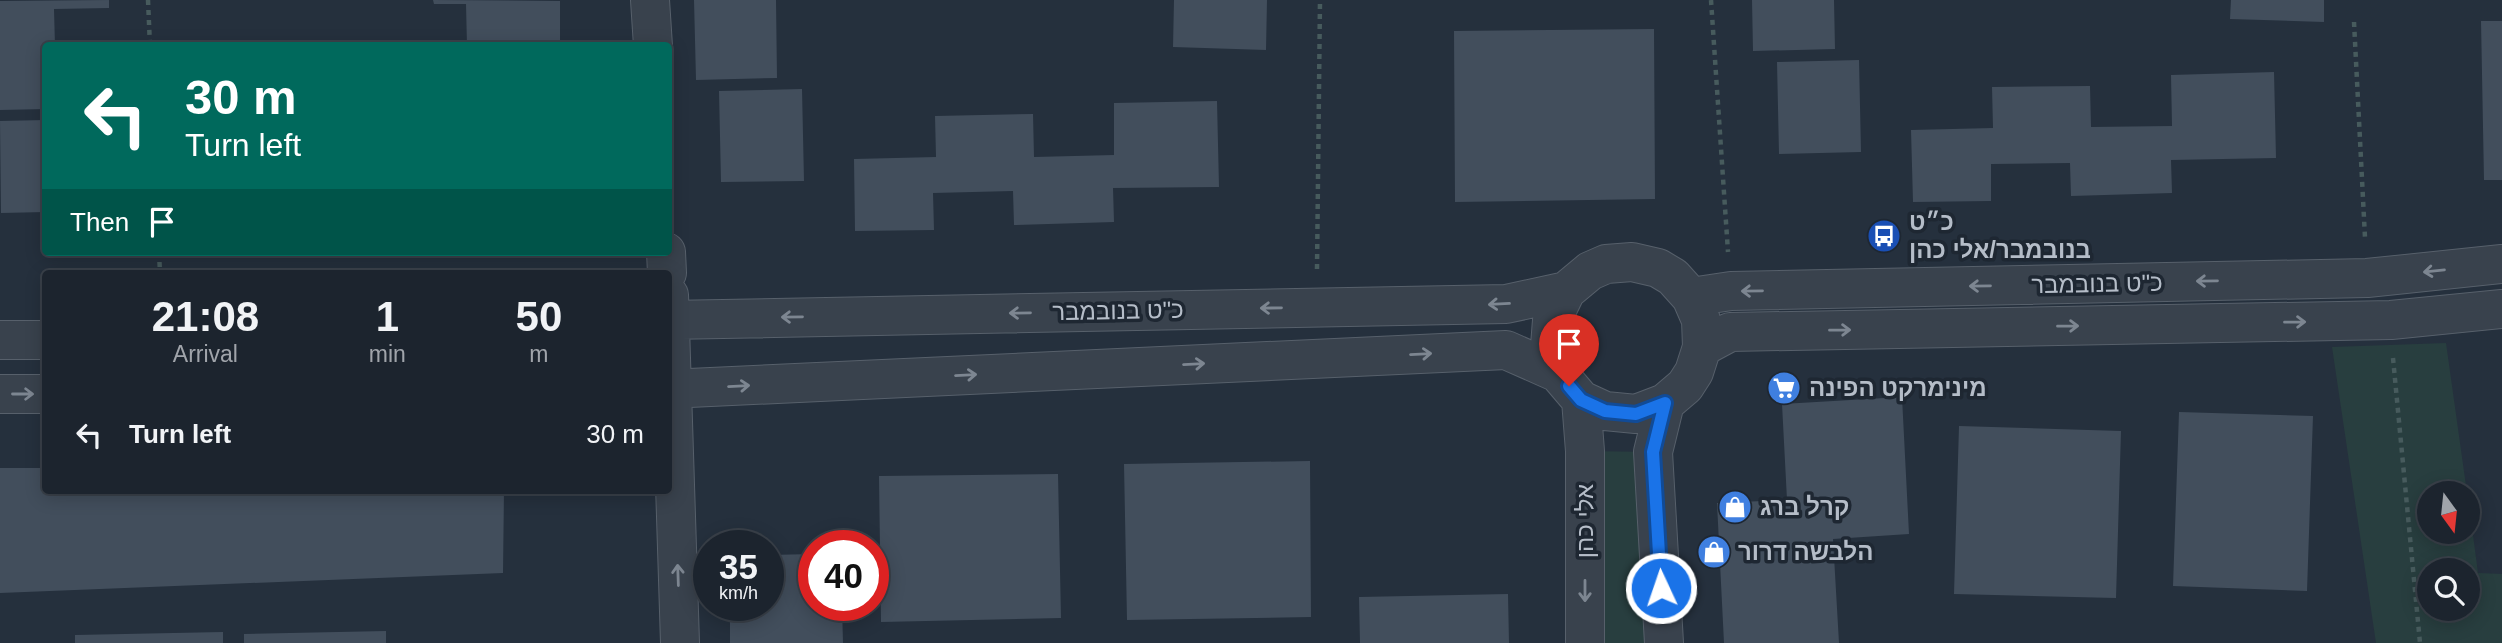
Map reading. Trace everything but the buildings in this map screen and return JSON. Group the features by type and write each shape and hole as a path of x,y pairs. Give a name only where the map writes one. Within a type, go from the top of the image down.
{"street":[{"path":"650,0 653,42"},
{"path":"672,389 1506,349 1605,411 1636,414 1665,403 1690,379 1702,346 1701,320 1691,296 1673,277 1658,268 1632,262 1606,264 1590,271 1566,291 1552,320 1550,346 1569,386"},
{"name":"כ\"ט בנובמבר","path":"1691,296 1731,292 2367,278 2502,264"},
{"name":"כ\"ט בנובמבר","path":"672,311 1506,304 1566,291"},
{"name":"כ\"ט בנובמבר","path":"1702,346 1730,332 2391,320 2502,309"},
{"path":"0,340 42,340"},
{"name":"אלי כהן","path":"1569,386 1585,451 1585,643"},
{"path":"0,394 42,394"},
{"path":"1664,643 1653,452 1665,403"},
{"path":"672,440 680,643"}],"path":[{"path":"148,0 150,42"},
{"path":"1317,307 1320,0"},
{"path":"1711,0 1731,292"},
{"path":"2354,22 2364,231"},
{"path":"2391,320 2420,643"}],"green space":[{"path":"2446,343 2465,481 2417,481 2417,544 2474,544 2476,558 2417,558 2417,621 2480,621 2480,573 2502,574 2502,643 2376,643 2332,347"},
{"path":"1585,451 1653,452 1664,643 1585,643"}],"place":[{"name":"כ״ט בנובמבר/אלי כהן","path":"1884,236"},
{"name":"מינימרקט הפינה","path":"1784,388"},
{"name":"קרל ברג","path":"1735,507"},
{"name":"הלבשה דרור","path":"1714,552"}],"route":[{"path":"1569,386 1581,400 1605,411 1636,414 1665,403 1653,452 1661,588"}]}
